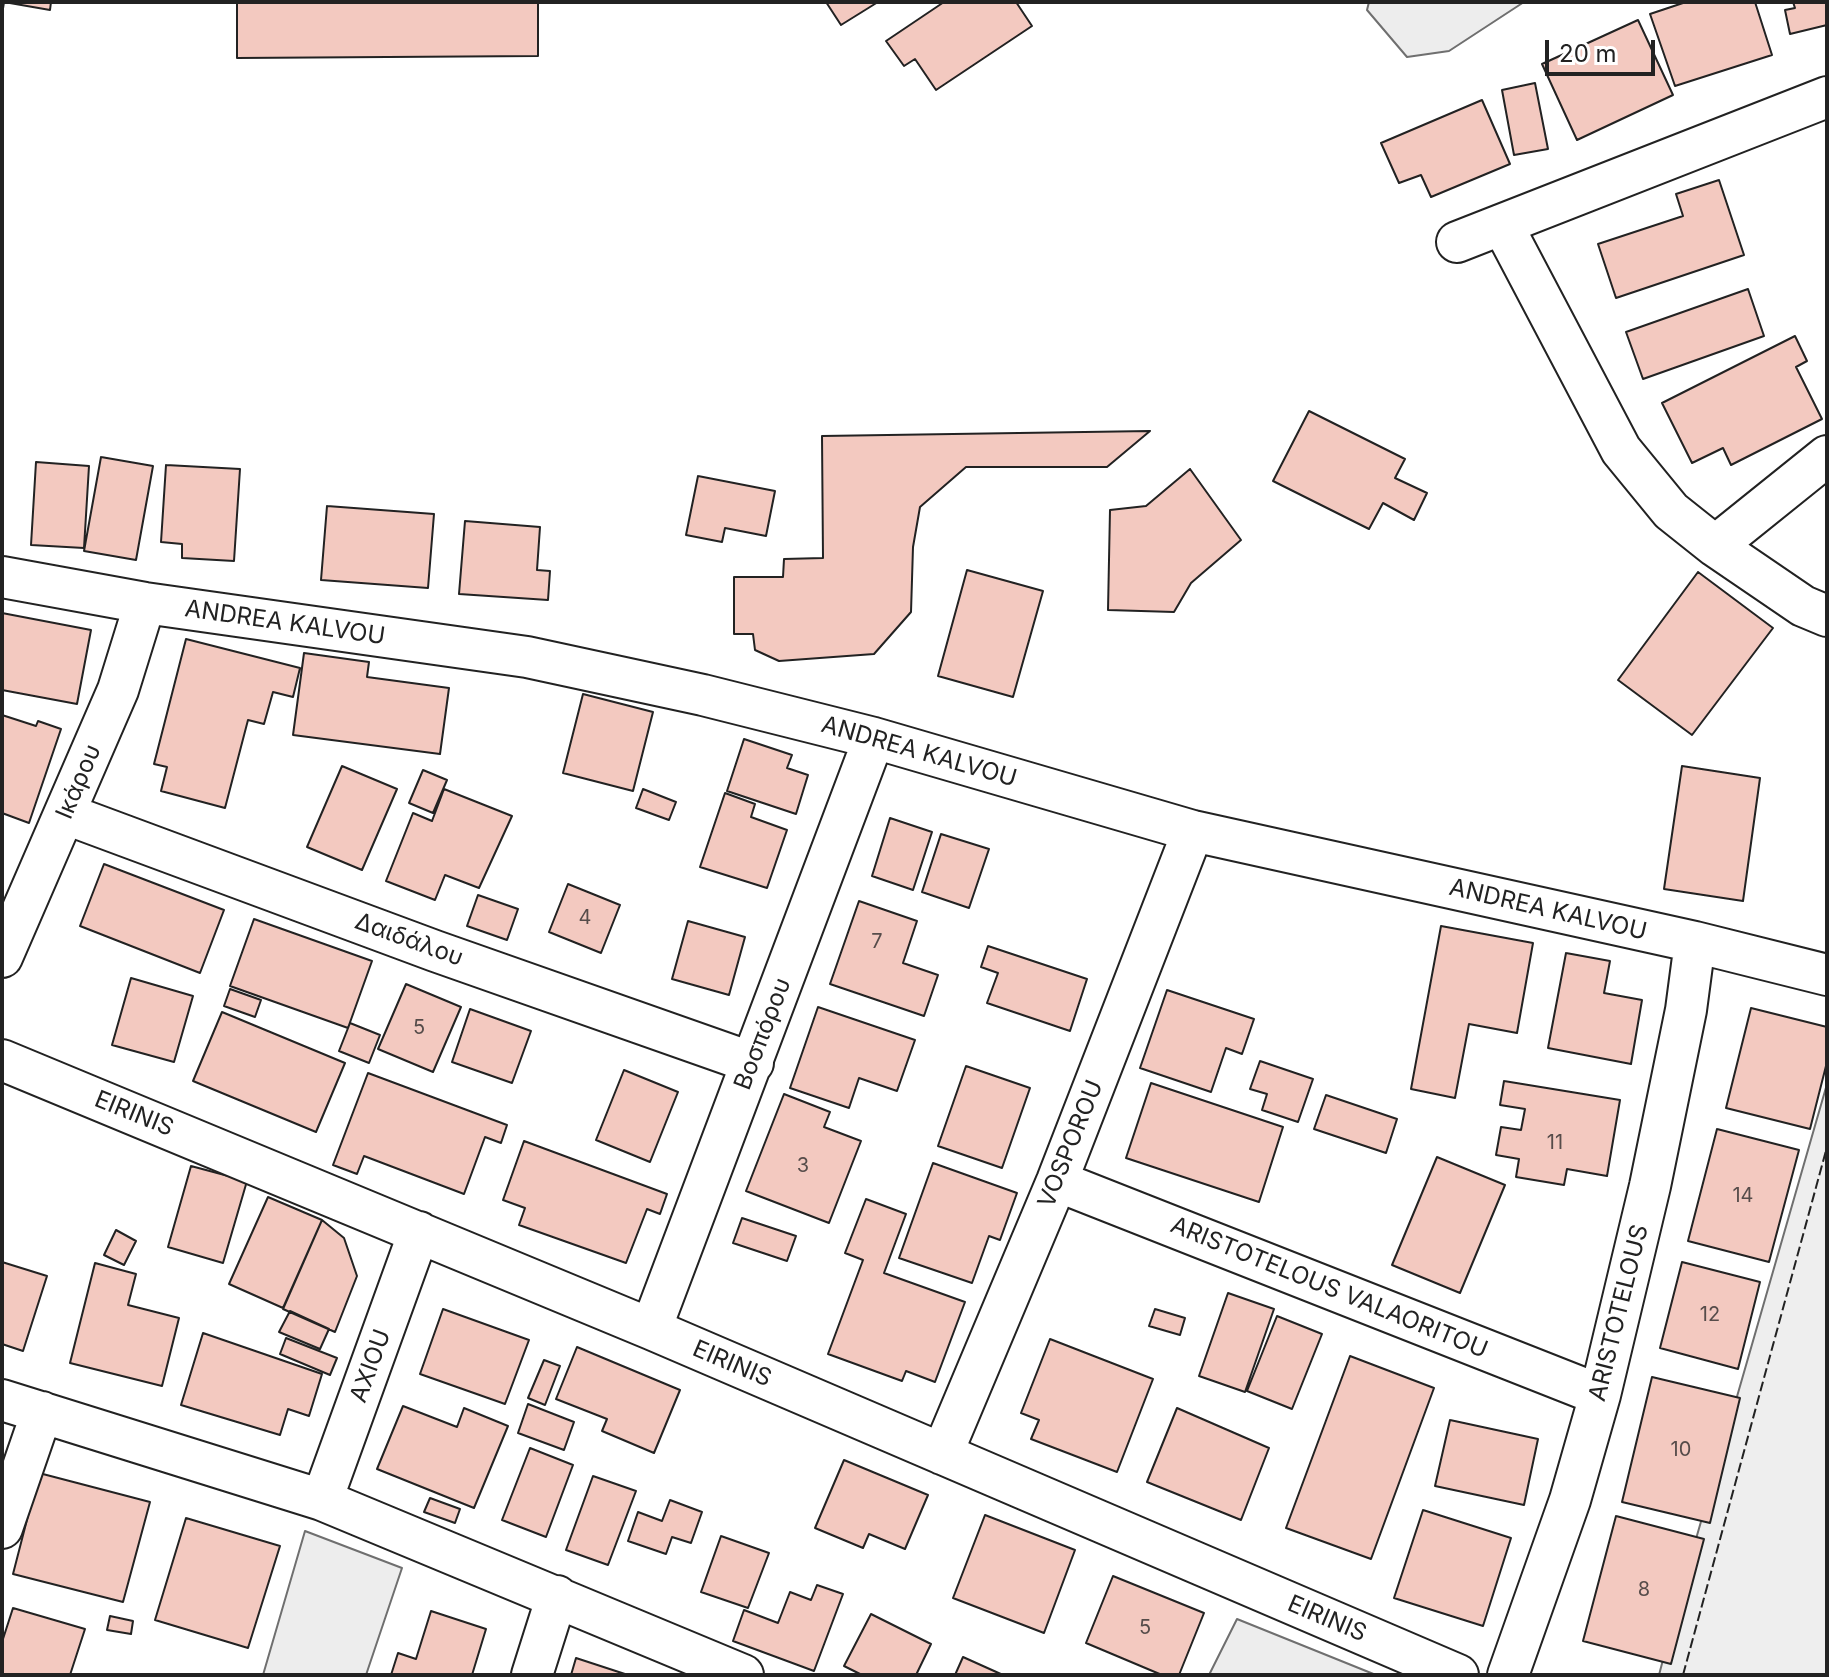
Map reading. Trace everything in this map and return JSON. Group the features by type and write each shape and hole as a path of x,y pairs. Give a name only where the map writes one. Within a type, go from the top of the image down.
{"street":[{"path":"1457,242 1827,97"},
{"path":"1503,226 1621,450 1671,511 1715,546 1803,606 1827,616"},
{"path":"1715,546 1827,456"},
{"name":"ANDREA KALVOU","path":"2,577 145,603 527,657 703,695 874,738 1193,831 1695,942 1827,975"},
{"name":"Ικάρου","path":"2,957 118,690 145,603"},
{"name":"Βοσπόρου","path":"651,1329 874,738"},
{"name":"Δαιδάλου","path":"66,814 435,951 753,1063"},
{"name":"VOSPOROU","path":"942,1454 1057,1181 1193,831"},
{"name":"ARISTOTELOUS","path":"1508,1675 1570,1500 1600,1395 1650,1186 1686,1010 1695,942"},
{"name":"EIRINIS","path":"2,1060 651,1329 1458,1675"},
{"name":"ARISTOTELOUS VALAORITOU","path":"1057,1181 1600,1395"},
{"name":"AXIOU","path":"322,1500 419,1232"},
{"path":"2,1400 322,1500 743,1675"},
{"path":"2,1528 42,1412"},
{"path":"532,1675 557,1596"}],"shaded area":[{"path":"1369,2 1524,2 1449,51 1407,57 1367,10"},
{"path":"1827,1084 1827,1675 1659,1675 1681,1591"},
{"path":"305,1531 402,1568 366,1675 263,1675"},
{"path":"1237,1619 1376,1675 1209,1675"}],"building":[{"path":"4,2 51,2 50,10"},
{"path":"237,2 538,2 538,56 237,58"},
{"path":"826,2 878,2 841,25"},
{"path":"944,2 1016,2 1032,26 936,90 915,59 904,66 886,41"},
{"path":"1686,2 1755,2 1772,55 1675,86 1650,14"},
{"path":"1793,2 1827,2 1827,25 1790,34 1785,10 1795,8"},
{"path":"1638,20 1673,95 1577,140 1542,64"},
{"path":"1535,83 1548,149 1514,155 1502,90"},
{"path":"1482,100 1510,164 1431,197 1421,175 1399,183 1381,143"},
{"path":"1719,180 1744,255 1616,298 1598,244 1683,216 1676,194"},
{"path":"1748,289 1764,336 1643,379 1626,332"},
{"path":"1795,336 1807,361 1796,367 1822,419 1731,465 1723,448 1692,463 1662,403"},
{"path":"1309,411 1405,459 1395,478 1427,493 1414,520 1383,503 1369,529 1273,481"},
{"path":"1150,431 1107,467 966,467 920,507 913,547 911,612 874,654 779,661 755,650 753,634 734,634 734,577 783,577 784,559 823,558 822,436"},
{"path":"101,457 153,466 136,560 84,551"},
{"path":"36,462 89,466 84,548 31,545"},
{"path":"166,465 240,469 234,561 182,558 182,544 161,542"},
{"path":"1190,469 1241,540 1191,583 1174,612 1108,610 1110,510 1146,506"},
{"path":"698,476 775,491 766,536 725,528 722,542 686,535"},
{"path":"327,506 434,514 428,588 321,580"},
{"path":"465,521 540,527 537,570 550,571 548,600 459,594"},
{"path":"967,570 1043,591 1013,697 938,676"},
{"path":"1698,572 1773,628 1692,735 1618,680"},
{"path":"2,613 91,630 77,704 2,690"},
{"path":"186,639 300,668 293,697 273,692 264,724 248,720 225,808 161,791 167,767 154,764"},
{"path":"304,653 369,662 367,677 449,688 440,754 293,735"},
{"path":"583,694 653,712 633,791 563,773"},
{"path":"2,715 36,726 38,721 61,729 29,823 2,813"},
{"path":"744,739 792,755 787,768 808,775 796,814 727,791"},
{"path":"342,766 397,789 362,870 307,847"},
{"path":"1682,766 1760,778 1743,901 1664,889"},
{"path":"423,770 447,780 433,813 409,803"},
{"path":"444,789 512,816 479,888 445,875 435,900 386,881 413,813 432,821"},
{"path":"643,789 676,802 669,820 636,808"},
{"path":"725,793 755,804 751,817 787,830 767,888 700,867"},
{"path":"890,818 932,832 913,890 872,876"},
{"path":"941,834 989,849 969,908 922,892"},
{"path":"104,864 224,910 200,973 80,926"},
{"path":"568,884 620,905 601,953 549,932"},
{"path":"478,895 518,909 507,940 467,926"},
{"path":"859,901 917,921 903,963 938,975 924,1016 830,984"},
{"path":"254,919 372,961 348,1028 230,986"},
{"path":"688,921 745,937 729,995 672,979"},
{"path":"1441,926 1533,943 1517,1033 1469,1024 1455,1098 1411,1089"},
{"path":"988,946 1087,979 1070,1031 987,1003 998,973 981,967"},
{"path":"1566,953 1610,961 1604,993 1642,1000 1631,1064 1548,1048"},
{"path":"131,978 193,996 174,1062 112,1045"},
{"path":"406,984 461,1007 433,1072 378,1049"},
{"path":"230,989 261,1000 255,1017 224,1006"},
{"path":"1167,990 1254,1019 1242,1054 1226,1048 1211,1092 1140,1068"},
{"path":"818,1007 915,1040 897,1091 859,1078 849,1108 790,1088"},
{"path":"1751,1008 1827,1027 1827,1062 1810,1129 1726,1108"},
{"path":"470,1009 531,1031 512,1083 452,1062"},
{"path":"222,1012 345,1063 316,1132 193,1081"},
{"path":"350,1023 380,1035 369,1063 339,1051"},
{"path":"1260,1061 1313,1079 1298,1122 1262,1110 1267,1094 1250,1089"},
{"path":"966,1066 1030,1088 1002,1168 938,1146"},
{"path":"624,1070 678,1092 650,1162 596,1140"},
{"path":"368,1073 507,1125 501,1143 485,1137 464,1194 364,1156 357,1174 333,1165"},
{"path":"1504,1081 1620,1100 1607,1176 1567,1169 1564,1185 1516,1177 1519,1159 1496,1155 1501,1127 1521,1130 1525,1109 1500,1105"},
{"path":"1151,1083 1283,1127 1259,1202 1126,1158"},
{"path":"784,1094 830,1112 824,1127 861,1141 829,1223 746,1191"},
{"path":"1326,1095 1397,1119 1386,1153 1314,1129"},
{"path":"1717,1129 1799,1150 1769,1262 1688,1241"},
{"path":"524,1141 667,1194 660,1214 647,1209 626,1263 519,1225 525,1208 503,1200"},
{"path":"1437,1157 1505,1185 1460,1293 1392,1265"},
{"path":"933,1163 1017,1193 1000,1240 989,1236 972,1283 899,1258"},
{"path":"191,1166 247,1181 223,1263 168,1247"},
{"path":"268,1197 322,1220 283,1308 229,1284"},
{"path":"866,1199 906,1214 884,1273 965,1302 935,1382 906,1371 902,1381 828,1354 863,1260 845,1253"},
{"path":"742,1218 796,1236 787,1261 733,1243"},
{"path":"322,1220 344,1238 357,1276 335,1332 283,1309"},
{"path":"116,1230 136,1241 124,1265 104,1255"},
{"path":"2,1262 47,1276 23,1351 2,1344"},
{"path":"1682,1262 1760,1282 1738,1369 1660,1348"},
{"path":"95,1263 136,1274 128,1305 179,1318 162,1386 70,1363"},
{"path":"1228,1293 1274,1309 1245,1392 1199,1376"},
{"path":"443,1309 529,1340 505,1404 420,1374"},
{"path":"1155,1309 1185,1318 1180,1335 1149,1326"},
{"path":"290,1311 329,1329 320,1349 279,1332"},
{"path":"1277,1316 1322,1334 1292,1409 1247,1391"},
{"path":"203,1333 322,1374 309,1416 288,1409 280,1435 181,1405"},
{"path":"286,1338 337,1358 330,1375 280,1354"},
{"path":"1050,1339 1153,1379 1117,1472 1031,1439 1039,1420 1021,1413"},
{"path":"577,1347 680,1390 654,1453 602,1431 607,1419 556,1399"},
{"path":"1350,1356 1434,1388 1371,1559 1286,1528"},
{"path":"544,1360 560,1366 545,1405 528,1398"},
{"path":"1652,1377 1740,1398 1710,1523 1622,1502"},
{"path":"528,1404 574,1422 564,1450 518,1433"},
{"path":"403,1406 457,1427 464,1408 508,1426 474,1508 377,1469"},
{"path":"1177,1408 1269,1448 1241,1520 1147,1482"},
{"path":"1450,1420 1538,1439 1524,1505 1435,1486"},
{"path":"530,1448 573,1465 546,1537 502,1520"},
{"path":"844,1460 928,1495 905,1549 869,1534 863,1548 815,1528"},
{"path":"39,1473 150,1502 123,1602 13,1574"},
{"path":"593,1476 636,1491 608,1565 566,1550"},
{"path":"430,1498 460,1509 455,1523 424,1512"},
{"path":"670,1500 702,1512 691,1543 672,1537 666,1554 628,1541 638,1512 662,1521"},
{"path":"1423,1510 1511,1538 1483,1626 1394,1598"},
{"path":"985,1515 1075,1550 1044,1633 953,1598"},
{"path":"1616,1516 1704,1539 1671,1664 1583,1641"},
{"path":"186,1518 280,1546 248,1648 155,1620"},
{"path":"721,1536 769,1553 748,1608 701,1592"},
{"path":"1113,1576 1204,1613 1179,1675 1162,1675 1086,1643"},
{"path":"817,1585 843,1594 814,1671 733,1641 744,1610 778,1623 790,1592 811,1600"},
{"path":"13,1608 85,1629 70,1675 2,1675 2,1642"},
{"path":"431,1611 486,1629 472,1675 391,1675 398,1653 416,1659"},
{"path":"871,1614 931,1644 916,1675 862,1675 844,1666"},
{"path":"110,1616 133,1621 131,1634 107,1630"},
{"path":"963,1657 1003,1675 955,1675"},
{"path":"576,1658 628,1675 571,1675"}],"fence":[{"path":"1683,1675 1827,1147"}]}
